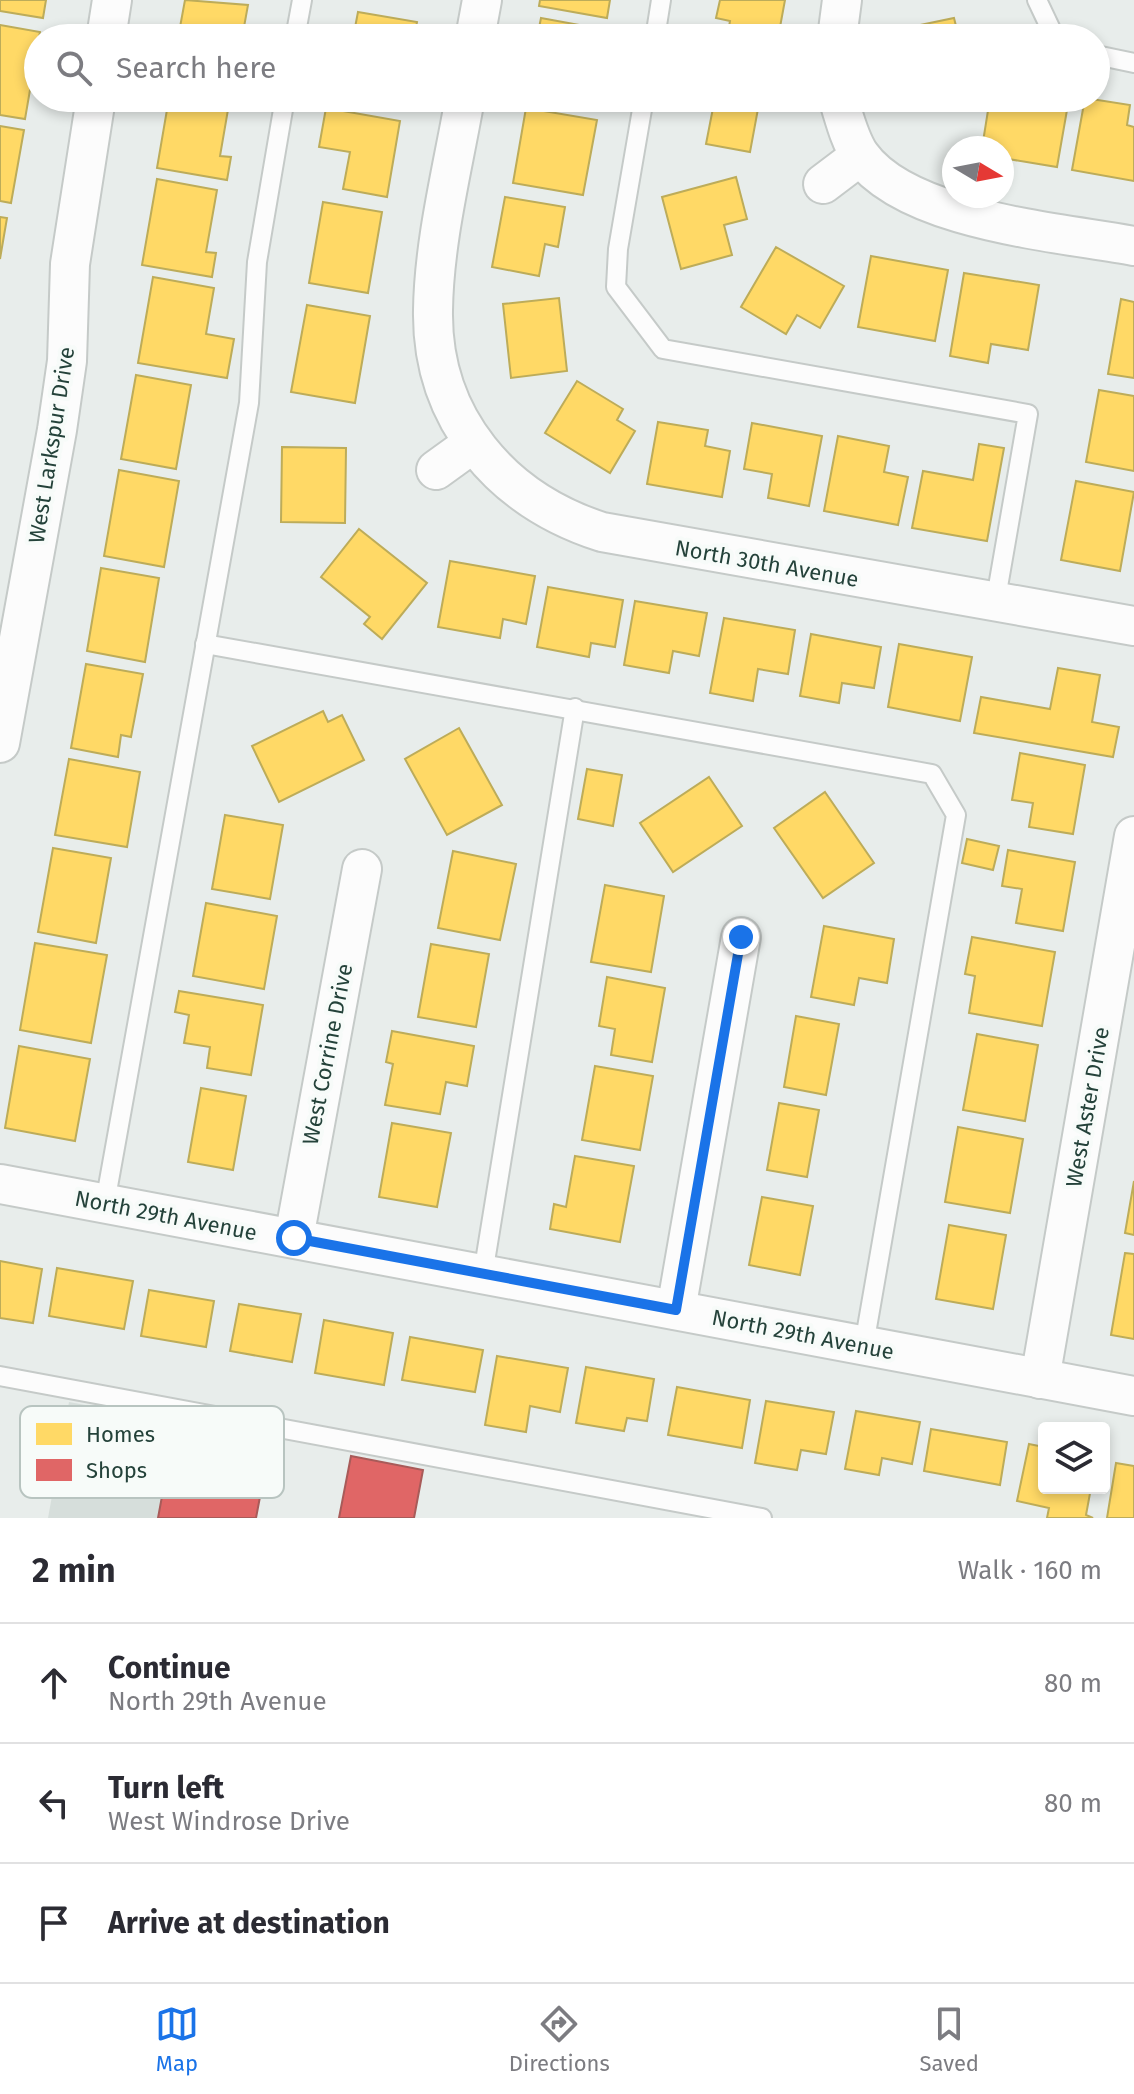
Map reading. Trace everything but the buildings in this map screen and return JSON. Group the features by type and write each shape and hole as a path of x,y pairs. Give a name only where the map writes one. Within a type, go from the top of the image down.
{"street":[{"path":"108,24 112,0"},
{"path":"478,24 482,0"},
{"path":"839,24 842,0"},
{"name":"West Larkspur Drive","path":"0,743 57,430 67,361 70,264 94,112"},
{"path":"436,470 472,444 441,375 432,314 435,273 463,112"},
{"path":"843,112 860,156 894,184 945,208 970,216 1134,246"},
{"path":"823,184 860,156"},
{"name":"North 30th Avenue","path":"472,444 516,489 575,524 602,532 995,604 1134,626"},
{"name":"West Aster Drive","path":"1040,1379 1119,1009 1134,836"},
{"name":"West Corrine Drive","path":"294,1238 362,869"},
{"path":"676,1310 741,937"},
{"name":"North 29th Avenue","path":"0,1184 1134,1396"}],"lane":[{"path":"298,24 302,0"},
{"path":"657,24 661,0"},
{"path":"1037,0 1048,24"},
{"path":"1110,58 1134,63"},
{"path":"105,1203 249,403 257,262 283,112"},
{"path":"642,112 618,249 616,287 663,349 1028,414 995,604"},
{"path":"205,644 932,774 956,815 864,1345"},
{"path":"483,1274 575,708"},
{"path":"0,1376 161,1406"},
{"path":"284,1429 762,1518"}],"shaded area":[{"path":"69,1402 91,1406 68,1406"},
{"path":"52,1498 259,1498 255,1518 48,1518"}],"route":[{"path":"294,1238 676,1310 741,937"}]}
